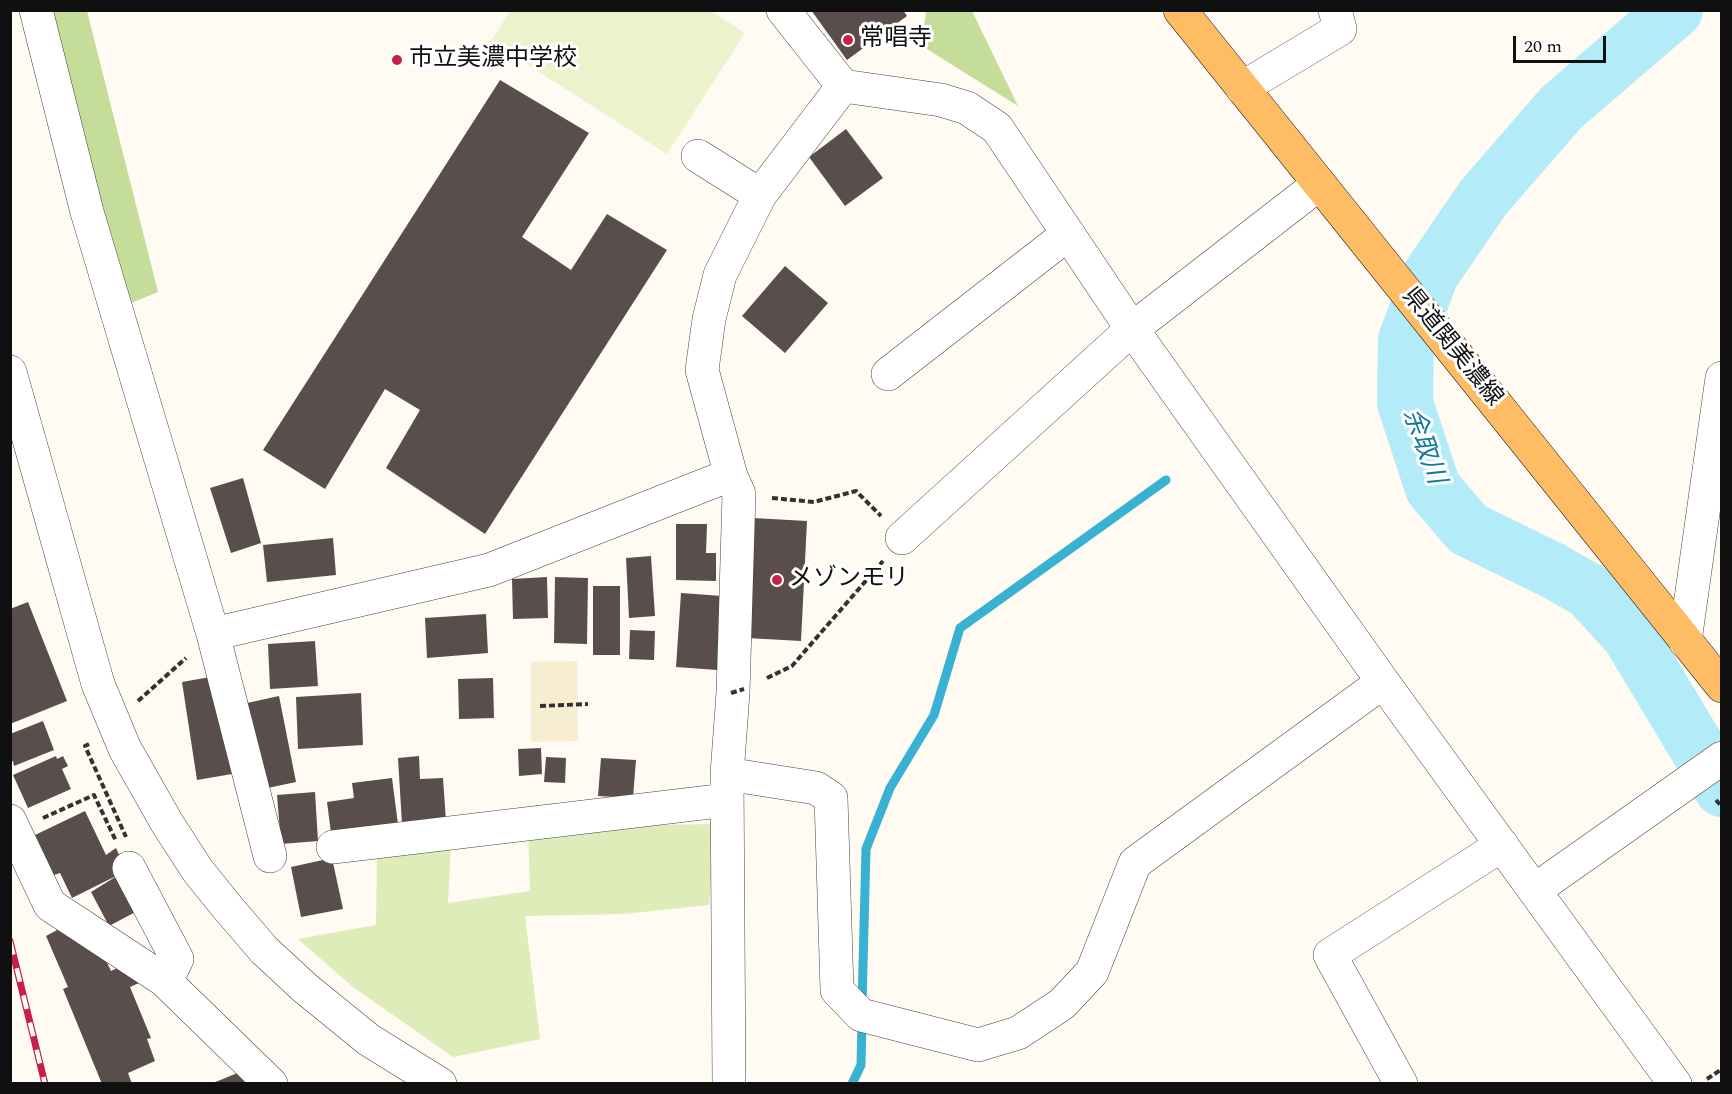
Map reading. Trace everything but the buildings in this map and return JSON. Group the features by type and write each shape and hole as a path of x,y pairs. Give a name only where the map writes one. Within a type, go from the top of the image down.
{"main road":[{"name":"県道関美濃線","path":"1180,10 1722,686"}],"street":[{"path":"36,10 87,212 213,634 270,856"},
{"path":"783,10 843,86 941,100 967,108 996,128 1132,329 1383,682 1675,1083"},
{"path":"1242,88 1340,29 1335,10"},
{"path":"729,1083 727,787 733,693 726,484 702,370 709,319 720,275 760,195 843,86"},
{"path":"699,156 760,195"},
{"path":"902,538 1132,329 1319,184"},
{"path":"888,374 1068,234"},
{"path":"10,372 98,684 125,749 167,823 192,861 264,950 304,988 369,1040 440,1083"},
{"path":"1685,641 1722,378"},
{"path":"213,634 489,570 726,484"},
{"path":"333,847 727,787 816,788 831,798 837,990 872,1018 978,1045 1018,1033 1062,1004 1092,972 1135,863 1383,682"},
{"path":"1535,890 1711,766"},
{"path":"13,826 50,905 166,982 271,1083"},
{"path":"1401,1083 1330,955 1502,845"},
{"path":"129,868 177,960 166,982"}],"path":[{"path":"726,484 814,502 856,491 902,538 792,666 764,680"},
{"path":"111,716 129,709 213,634"},
{"path":"731,693 754,684"},
{"path":"540,706 588,704"},
{"path":"13,826 93,795 129,868"},
{"path":"1699,1083 1722,1069"}],"shaded area":[{"path":"577,661 578,741 531,742 531,662"}],"green space":[{"path":"511,10 711,11 745,33 667,154 491,41"},
{"path":"48,11 87,11 158,292 124,306"},
{"path":"926,11 972,11 1018,106 922,46"},
{"path":"716,824 709,905 624,914 525,916 540,1039 453,1057 353,987 298,939 376,925 377,857 451,844 448,903 530,891 528,827"}],"waterway":[{"name":"余取川","path":"1675,10 1561,108 1483,198 1431,274 1406,340 1405,403 1433,488 1468,529 1552,570 1589,591 1630,636 1722,789"},
{"path":"862,1005 866,849 890,788 934,715 960,628 1166,480"},
{"path":"852,1084 861,1065 862,1022"}],"railway":[{"path":"10,941 45,1084"}],"place":[{"name":"常唱寺","path":"848,40"},
{"name":"市立美濃中学校","path":"397,60"},
{"name":"メゾンモリ","path":"777,580"}]}
